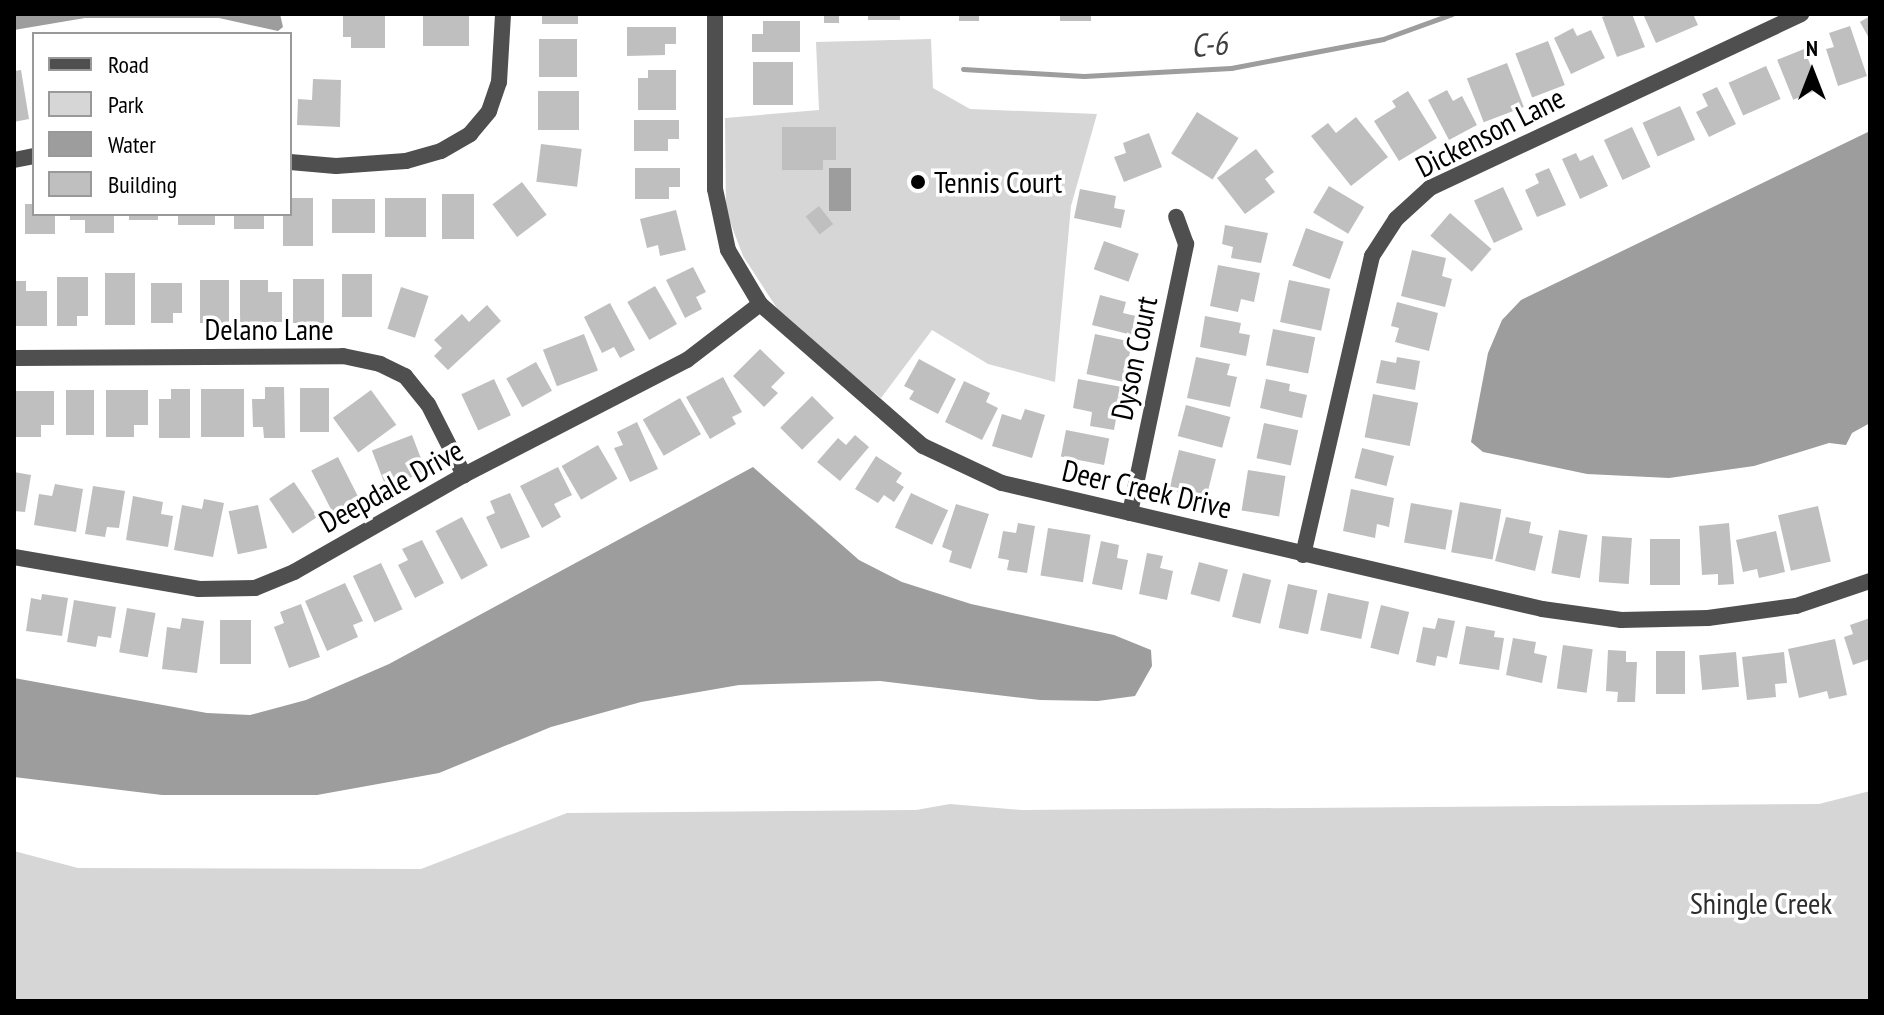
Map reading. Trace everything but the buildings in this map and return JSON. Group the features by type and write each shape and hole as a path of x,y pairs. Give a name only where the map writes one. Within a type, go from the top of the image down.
{"street":[{"path":"292,162 336,166 406,161 441,151 470,134 489,111 499,82 503,14"},
{"name":"Deer Creek Drive","path":"715,14 715,189 728,250 760,304 923,446 1002,483 1542,609 1621,620 1708,618 1796,606 1870,581"},
{"name":"Dickenson Lane","path":"1303,555 1372,256 1396,219 1430,188 1801,14"},
{"name":"Dyson Court","path":"1130,513 1186,244 1176,217"},
{"name":"Deepdale Drive","path":"14,557 199,589 255,588 294,572 464,475 687,360 760,304"},
{"name":"Delano Lane","path":"14,358 343,356 380,364 405,376 428,404 464,475"}],"green space":[{"path":"931,39 933,88 970,109 1097,114 1071,206 1055,382 988,364 932,330 881,398 782,316 743,256 726,211 725,118 819,110 816,42"},
{"name":"Shingle Creek","path":"1870,791 1870,1001 14,1001 14,851 78,868 421,869 567,813 916,810 950,804 1022,810 1819,804"}],"water":[{"path":"14,14 280,14 283,27 278,31 219,18 85,18 14,30"},
{"path":"1870,131 1870,423 1852,433 1846,445 1829,443 1754,466 1669,478 1587,474 1483,452 1471,442 1488,353 1502,320 1521,300"},
{"path":"829,168 851,168 851,211 829,211"},
{"path":"753,467 859,560 902,582 971,604 1114,635 1151,650 1152,666 1135,696 1098,701 1040,700 880,681 739,685 641,702 551,727 439,773 317,795 162,795 14,777 14,678 207,713 250,715 306,700 389,664"}],"waterway":[{"name":"C-6","path":"963,69 1084,76 1231,68 1383,39 1452,14"}],"place":[{"name":"Tennis Court","path":"918,182"}]}
